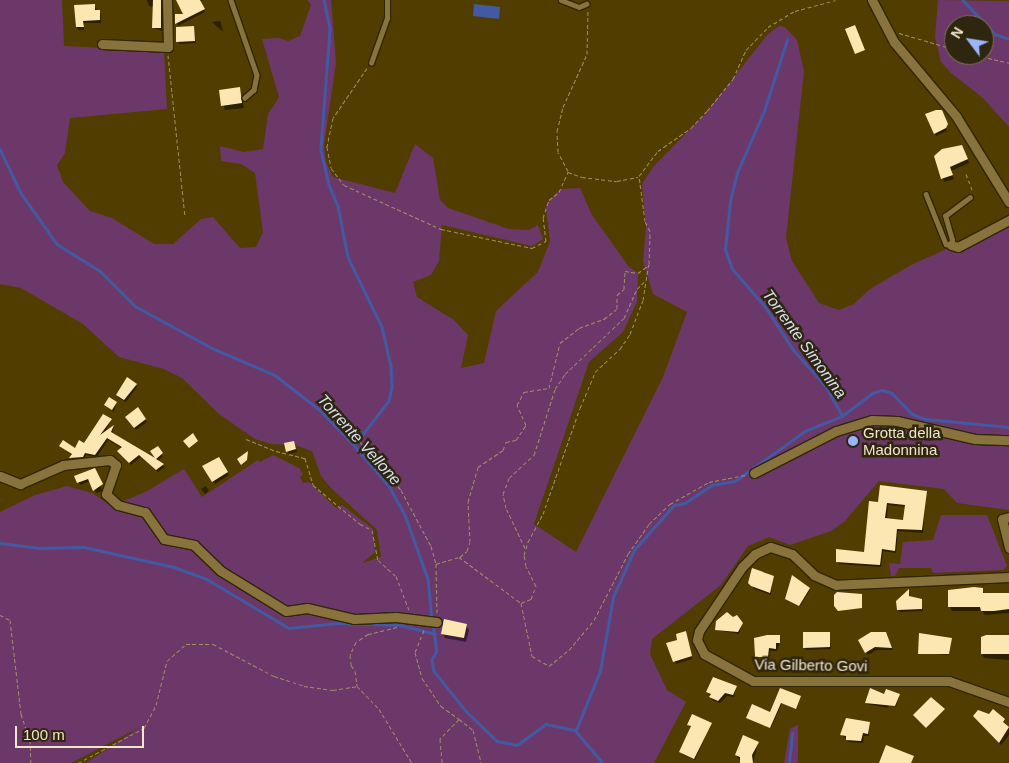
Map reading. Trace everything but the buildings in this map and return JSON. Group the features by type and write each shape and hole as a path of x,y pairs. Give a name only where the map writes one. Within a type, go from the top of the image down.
{"street":[{"path":"102,44 168,47 167,0"},
{"path":"872,0 894,42 956,116 1009,202"},
{"path":"951,245 958,247 1009,220"},
{"path":"754,473 836,431 872,420 897,421 975,439 1009,440"},
{"path":"0,476 20,484 63,465 110,460 116,465 106,494 118,506 145,512 164,539 194,545 221,571 286,611 307,608 354,619 409,618 436,622"},
{"path":"1005,518 1009,548"},
{"name":"Via Gilberto Govi","path":"1009,576 836,585 814,575 792,554 782,550 763,549 742,567 699,631 697,640 704,654 753,681 949,681 1009,702"}],"lane":[{"path":"231,0 257,75 254,90 245,98"},
{"path":"371,63 387,18 387,0"},
{"path":"561,0 579,7 586,4"},
{"path":"926,194 946,244 951,245 952,240 945,216 970,197"}],"path":[{"path":"586,4 590,24 587,54 563,107 557,131 558,152 568,172 582,177 616,181 639,176 658,151 691,128 733,79 737,64 762,32 795,11 836,0"},
{"path":"887,30 944,46"},
{"path":"168,47 185,216"},
{"path":"994,59 1009,62"},
{"path":"371,63 349,90 333,118 329,133 327,147 331,168 344,185 441,229 532,248 546,240 543,218 550,200 559,192 568,172"},
{"path":"966,174 973,193 970,197"},
{"path":"521,603 531,600 536,586 526,566 526,549 543,514 565,446 595,372 620,350 630,334 642,300 649,264 650,231 645,221 639,176"},
{"path":"436,564 459,557 467,551 470,542 468,502 478,467 503,450 506,442 516,440 526,425 517,405 524,392 549,388 560,343 579,328 604,319 617,309 617,294 624,289 625,271 638,273 649,264"},
{"path":"526,549 506,508 503,494 509,478 534,455 555,389 565,374 624,318 637,289 645,281"},
{"path":"343,422 401,490 431,546 436,564 437,605"},
{"path":"246,439 276,451 303,456 313,485 360,524 372,530 378,560 396,576 409,608 409,618 392,629 368,634 356,642 350,655 357,686 379,709 412,763"},
{"path":"459,557 521,603 532,656 549,666 569,650 594,620 628,554 649,524 670,504 709,482 754,473"},
{"path":"0,615 10,620 21,714 30,740 31,763"},
{"path":"427,621 415,652 422,678 441,706 473,730 481,763"},
{"path":"78,763 144,728 156,705 167,661 186,644 213,644 296,684 334,690 357,686"},
{"path":"442,763 440,739 459,719"}],"shaded area":[{"path":"0,0 62,0 64,46 164,51 167,109 70,118 65,153 57,165 63,182 90,211 112,218 154,244 173,244 201,219 213,217 240,248 256,247 263,232 255,173 241,164 221,161 220,146 244,152 263,149 268,114 279,97 262,39 279,38 288,41 300,36 311,5 307,0 331,0 336,63 324,145 326,162 333,177 395,193 415,144 433,158 440,200 448,208 509,229 529,230 538,225 543,239 532,246 442,225 439,261 431,275 413,282 417,297 454,320 468,335 461,368 484,363 496,311 538,272 550,241 546,208 549,200 561,189 580,188 592,215 629,267 638,273 637,302 623,332 589,362 534,524 576,552 663,377 687,312 653,294 643,261 646,227 642,184 653,167 704,115 768,34 779,26 785,27 797,40 804,71 786,238 792,261 819,303 839,310 854,304 870,289 911,265 1009,221 1009,510 957,503 944,489 879,481 844,522 831,531 790,545 769,537 748,546 721,585 652,639 650,654 667,690 686,702 654,763 86,763 140,727 71,763 0,763 0,512 35,495 67,486 92,493 112,506 147,491 184,469 202,497 258,460 260,462 273,455 299,468 303,474 300,477 303,483 309,482 336,508 342,505 373,529 375,552 362,563 381,557 377,530 330,487 321,476 312,451 295,445 271,444 255,439 219,414 182,378 164,369 119,357 83,324 21,288 0,284"},
{"path":"938,0 1009,1 1009,127 983,98 951,73 941,62 935,37"},
{"path":"941,515 987,515 1007,566 1003,570 933,573 931,568 899,568 895,576 891,576 889,563 900,564 903,542 933,540"},
{"path":"798,725 798,763 784,763 790,729"}],"water":[{"path":"474,4 500,7 499,19 473,16"}],"waterway":[{"path":"324,0 330,29 321,150 329,185 338,206 348,257 382,327 391,366 392,387 389,401 355,445"},
{"path":"963,0 995,34 1009,39"},
{"name":"Torrente Simonina","path":"576,730 600,671 613,597 634,550 674,505 685,503 712,485 735,481 805,431 842,416 826,387 793,350 765,307 732,269 725,250 730,201 737,173 764,111 787,40"},
{"name":"Torrente Vellone","path":"0,149 21,193 57,244 100,271 135,306 214,349 275,375 320,410 354,445 389,486 405,515 428,579 432,619"},
{"path":"842,416 872,393 882,390 892,393 912,414 926,419 1009,427"},
{"path":"0,543 38,548 84,547 174,567 205,578 289,628 337,623 400,625 435,634"},
{"name":"Torrente Vellone","path":"433,624 437,651 432,660 434,671 466,711 497,741 517,745 546,724 575,730 603,763"},
{"path":"789,763 792,733"}],"place":[{"name":"Grotta della Madonnina","path":"853,441"}]}
